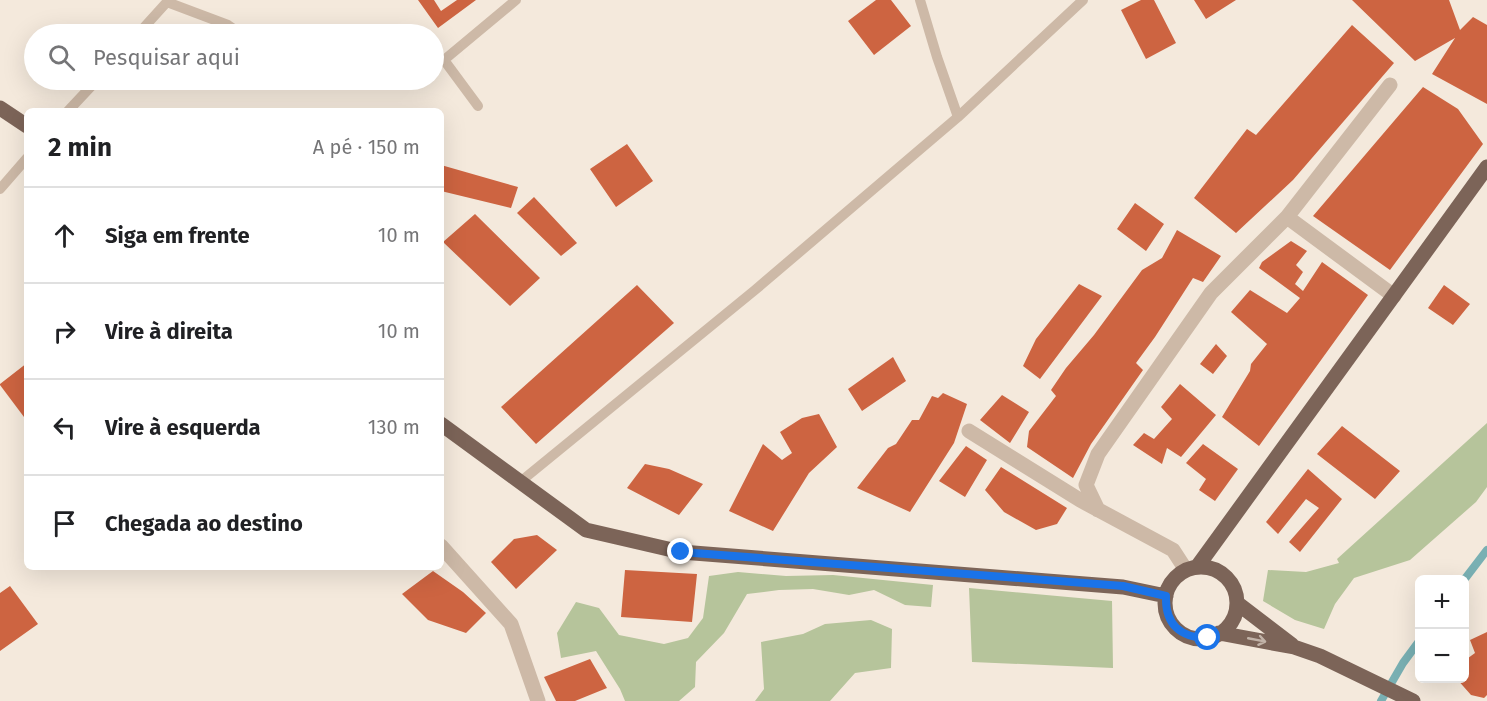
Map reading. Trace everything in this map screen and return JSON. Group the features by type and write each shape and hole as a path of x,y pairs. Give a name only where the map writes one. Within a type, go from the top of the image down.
{"main road":[{"path":"0,108 24,124"},
{"path":"1192,568 1487,167"},
{"path":"444,426 586,530 681,552 1123,586 1166,596"},
{"path":"1208,567 1220,572 1235,590 1237,603 1235,615 1229,625 1208,638 1197,638 1178,630 1167,614 1166,596 1170,585 1177,576 1192,568 1208,567"},
{"path":"1237,603 1294,647"},
{"path":"1219,633 1294,647 1320,656 1413,701"}],"street":[{"path":"1098,510 1086,485 1098,454 1211,293 1287,217 1390,85"},
{"path":"1287,217 1394,296"},
{"path":"969,431 1080,500 1173,550 1192,568"},
{"path":"444,549 511,624 538,701"}],"lane":[{"path":"478,106 444,60 516,0"},
{"path":"920,0 958,117"},
{"path":"520,482 755,290 958,117 1083,0"},
{"path":"147,24 167,2 225,24"},
{"path":"71,108 88,90"},
{"path":"0,189 24,161"}],"green space":[{"path":"1487,423 1487,487 1476,502 1410,560 1354,578 1335,604 1324,629 1295,620 1263,601 1268,570 1306,572 1339,563 1337,559"},
{"path":"738,572 786,576 833,575 933,585 931,607 905,605 874,590 849,595 813,589 747,594 724,633 696,662 695,687 679,701 625,701 596,651 561,658 557,633 576,602 599,608 619,635 664,644 688,638 703,618 709,576"},
{"path":"969,588 1112,601 1113,668 972,662"},
{"path":"871,620 892,629 891,668 855,673 830,701 755,701 764,689 761,642 803,634 825,624"}],"building":[{"path":"418,0 434,0 441,11 457,0 476,0 443,24 435,24"},
{"path":"876,0 891,0 911,26 874,55 848,21"},
{"path":"1141,0 1154,0 1176,43 1146,59 1121,10"},
{"path":"1194,0 1236,0 1206,19"},
{"path":"1352,0 1449,0 1460,30 1473,17 1487,25 1487,104 1432,74 1455,38 1415,61"},
{"path":"1352,25 1394,63 1293,180 1236,233 1194,198 1247,129 1256,135"},
{"path":"1423,87 1458,109 1483,144 1390,270 1313,216"},
{"path":"627,144 653,181 616,207 590,169"},
{"path":"444,166 518,187 511,208 444,192"},
{"path":"534,197 577,243 561,256 517,213"},
{"path":"1135,203 1164,224 1146,251 1117,229"},
{"path":"475,214 540,278 510,306 444,241"},
{"path":"1177,230 1221,256 1203,282 1193,278 1136,363 1143,370 1091,444 1073,478 1027,447 1029,431 1056,396 1051,390 1066,368 1094,335 1142,270 1162,258"},
{"path":"1291,241 1307,251 1296,265 1303,272 1295,284 1303,291 1322,262 1368,295 1259,446 1222,417 1250,371 1251,364 1267,344 1231,312 1250,290 1287,313 1300,298 1259,268 1262,262"},
{"path":"1079,284 1102,296 1040,379 1023,366 1036,339"},
{"path":"637,285 674,323 536,444 501,407"},
{"path":"1444,285 1470,304 1453,325 1428,308"},
{"path":"1216,344 1227,356 1213,374 1200,364"},
{"path":"893,357 906,381 862,411 848,389"},
{"path":"24,365 24,417 0,385"},
{"path":"1180,384 1216,415 1181,457 1167,448 1162,464 1133,445 1144,433 1154,439 1172,419 1161,407"},
{"path":"943,393 967,404 954,443 910,512 857,488 888,448 896,444 912,420 919,420 932,396 938,398"},
{"path":"1002,395 1029,412 1010,443 980,420"},
{"path":"819,414 837,447 809,473 773,531 729,511 763,444 782,460 792,453 780,432 802,418"},
{"path":"1342,426 1400,471 1375,499 1317,454"},
{"path":"1203,444 1238,469 1215,501 1199,490 1206,479 1186,463"},
{"path":"966,446 987,460 965,497 939,481"},
{"path":"645,464 669,469 703,484 679,515 627,488"},
{"path":"1001,467 1067,508 1057,524 1036,530 1004,512 985,490"},
{"path":"1308,469 1342,499 1300,552 1289,542 1319,508 1306,499 1278,534 1266,522"},
{"path":"537,535 557,550 516,589 491,562 514,539"},
{"path":"625,570 697,574 692,622 621,617"},
{"path":"433,571 463,592 486,613 466,633 428,620 402,594"},
{"path":"10,586 38,624 0,651 0,593"},
{"path":"1487,632 1487,695 1484,698 1471,695 1460,683 1469,683 1469,657 1475,653 1470,640"},
{"path":"590,659 607,688 575,701 556,701 544,677"}],"waterway":[{"path":"1468,575 1487,550"},
{"path":"1381,701 1415,647"}],"route":[{"path":"681,552 1123,586 1166,596 1167,614 1178,630 1197,638 1208,638"}]}
